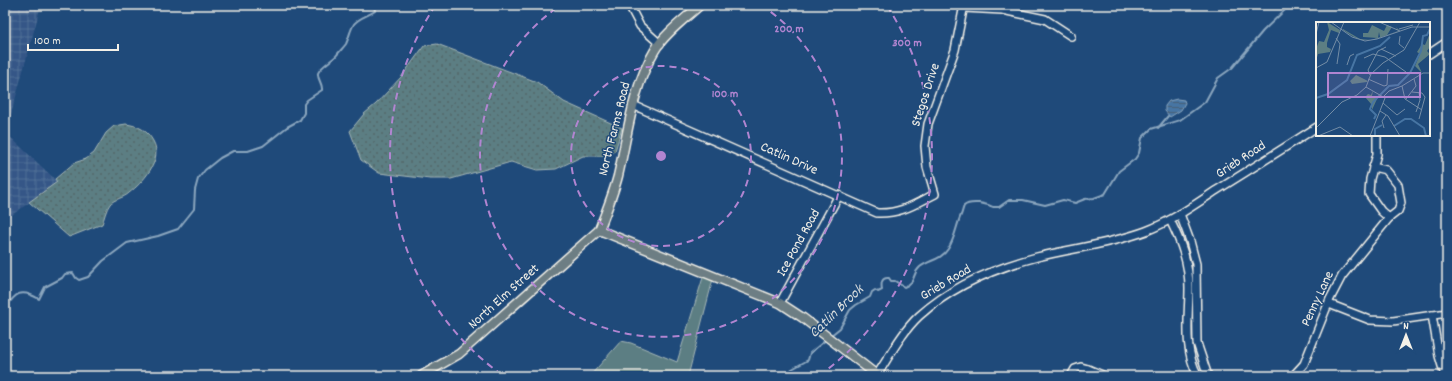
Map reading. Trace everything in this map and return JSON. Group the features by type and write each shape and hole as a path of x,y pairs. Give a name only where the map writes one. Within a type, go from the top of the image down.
{"main road":[{"name":"North Farms Road","path":"599,230 609,207 618,177 639,83 655,49 700,5"},
{"name":"Grieb Road","path":"599,230 780,303 821,332 878,376"},
{"name":"North Elm Street","path":"423,376 459,354 599,230"}],"street":[{"path":"629,5 640,26 660,44"},
{"path":"964,6 1002,10 1045,19 1071,36"},
{"name":"Stegos Drive","path":"935,194 927,167 925,146 928,124 955,50 964,6"},
{"path":"1430,53 1447,42"},
{"name":"Catlin Drive","path":"634,105 877,213 890,213 904,209 935,194"},
{"name":"Grieb Road","path":"878,376 900,339 918,317 938,300 964,285 1003,267 1038,257 1121,239 1170,220 1316,128"},
{"path":"1377,136 1377,154 1369,186 1369,194 1381,211 1389,218"},
{"name":"Penny Lane","path":"1293,376 1304,364 1342,276 1389,218 1398,211 1401,203 1398,184 1386,170 1374,167"},
{"name":"Ice Pond Road","path":"780,303 839,195"},
{"path":"1180,214 1196,264 1197,343 1208,376"},
{"path":"1170,220 1182,245 1187,265 1189,287 1187,315 1188,343 1194,370 1198,376"},
{"path":"1329,304 1370,320 1393,321 1447,313"},
{"path":"1432,315 1439,356 1445,376"},
{"path":"1070,376 1072,371 1078,368 1089,373 1105,376"}],"shaded area":[{"path":"5,5 41,5 6,133 58,182 5,220"},
{"path":"1177,99 1184,100 1185,103 1181,110 1170,117 1165,111 1165,106 1169,101"}],"green space":[{"path":"437,44 537,82 564,102 622,128 615,151 603,156 583,156 556,169 537,170 511,162 451,179 430,179 379,173 361,160 350,131 364,114 376,104 402,76 424,46"},
{"path":"126,124 142,129 151,137 156,148 154,163 145,177 134,189 127,195 110,204 102,224 69,237 29,202 57,182 55,179 74,163 86,159 94,153 106,133 114,126"},
{"path":"705,271 714,275 688,376 590,376 621,341 631,343 677,362"}],"waterway":[{"path":"5,309 12,299 19,294 28,294 39,299 45,287 62,278 65,274 73,273 79,280 88,277 103,261 127,243 158,236 178,229 194,209 195,190 198,179 205,170 220,158 233,151 248,151 263,146 287,127 300,120 304,113 304,104 307,100 322,90 318,75 319,71 336,56 346,44 354,24 375,11 374,5"},
{"name":"Catlin Brook","path":"830,336 840,328 850,310 870,297 872,292 875,290 878,292 882,290 882,283 884,279 889,278 891,281 895,281 904,287 911,283 920,267 945,253 952,241 964,206 967,204 979,203 999,207 1009,200 1023,200 1045,205 1063,200 1075,203 1105,194 1119,171 1135,159 1139,153 1142,138 1151,129 1180,120 1205,102 1218,78 1232,68 1263,31 1290,5"},
{"name":"Catlin Brook","path":"1158,128 1168,116"},
{"name":"Catlin Brook","path":"786,376 792,369 808,360 810,353 827,339"}]}
